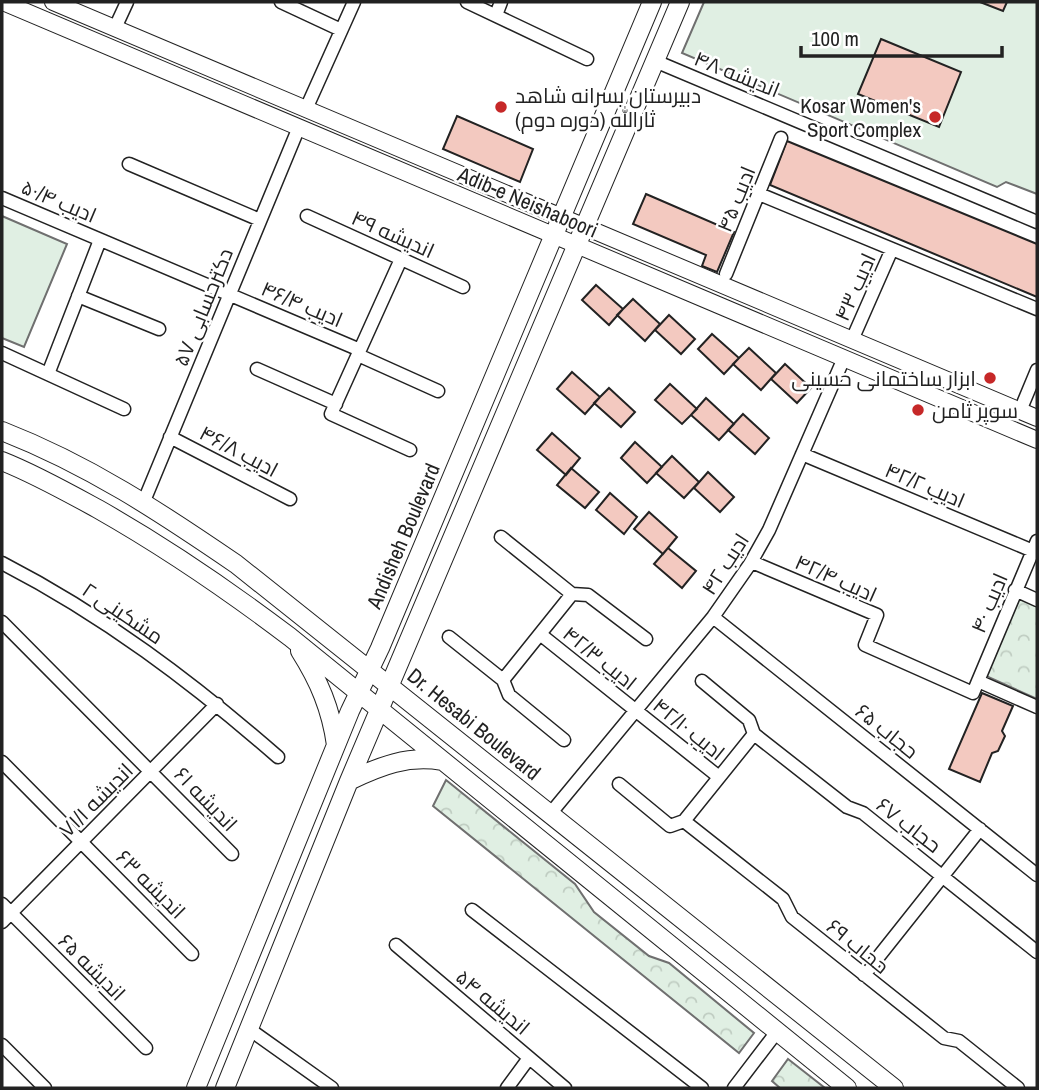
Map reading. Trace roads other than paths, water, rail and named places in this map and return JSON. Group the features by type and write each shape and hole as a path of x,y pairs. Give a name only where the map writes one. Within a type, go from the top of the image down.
{"main road":[{"name":"Andisheh Boulevard","path":"197,1088 336,747 652,2"},
{"path":"225,1088 349,780 680,2"},
{"name":"Dr. Hesabi Boulevard","path":"2,430 90,471 144,501 236,564 894,1088"},
{"path":"2,461 73,495 128,526 225,587 290,636 847,1088"},
{"path":"290,636 327,699 336,747"},
{"path":"349,780 394,762 424,758 442,761"}],"street":[{"name":"Adib-e Neishaboori","path":"7,2 1037,440"},
{"name":"Adib-e Neishaboori","path":"53,2 1037,418"},
{"path":"115,28 127,2"},
{"path":"281,2 341,30"},
{"path":"306,109 354,2"},
{"path":"467,2 587,59"},
{"path":"496,15 501,2"},
{"name":"اندیشه ۴۸","path":"655,61 1037,222"},
{"name":"دکترحسابی ۵۷","path":"144,501 299,127"},
{"name":"ادیب ۴۵","path":"726,274 781,138"},
{"path":"129,164 260,220"},
{"path":"759,194 1037,309"},
{"name":"ادیب ۵۰/۴","path":"2,198 230,294"},
{"name":"اندیشه ۴۹","path":"307,216 464,287"},
{"path":"48,374 100,240"},
{"name":"ادیب ۴۳","path":"852,340 892,249"},
{"path":"333,409 401,259"},
{"name":"ادیب ۴۶/۴","path":"230,294 438,391"},
{"path":"78,296 159,329"},
{"path":"2,353 124,409"},
{"name":"ادیب ۴۲","path":"550,814 713,617 752,562 769,530 844,359"},
{"path":"257,369 410,450"},
{"path":"1020,411 1037,370"},
{"name":"ادیب ۴۶/۸","path":"170,437 290,499"},
{"name":"ادیب ۴۲/۲","path":"802,454 1035,546"},
{"path":"501,537 572,594 588,595 646,639"},
{"name":"ادیب ۴۰","path":"978,681 1035,546"},
{"name":"ادیب ۴۲/۴","path":"752,562 877,615 865,645 973,693 978,681"},
{"name":"مشکینی ۲","path":"2,563 52,589 124,635 217,704 278,757"},
{"path":"1015,590 1037,600"},
{"path":"503,680 572,594"},
{"name":"حجاب ۶۵","path":"713,617 1037,875"},
{"path":"2,622 153,771"},
{"name":"ادیب ۴۲/۳","path":"540,634 636,711"},
{"path":"449,637 503,680 509,695 564,740"},
{"name":"حجاب ۶۷","path":"702,681 749,720 754,734 847,807 863,813 1037,953"},
{"path":"978,681 1037,708"},
{"name":"اندیشه ۷۱/۱","path":"5,913 82,842 217,704"},
{"name":"ادیب ۴۲/۱۰","path":"636,711 719,777"},
{"path":"618,784 670,826 684,821 754,734"},
{"name":"اندیشه ۶۳","path":"2,762 192,954"},
{"name":"اندیشه ۶۱","path":"153,771 232,853"},
{"name":"حجاب ۶۹","path":"684,821 783,899 792,917 864,975 944,1038 959,1041 1018,1088"},
{"path":"864,975 979,829"},
{"path":"472,910 702,1088"},
{"name":"اندیشه ۶۵","path":"5,913 146,1048"},
{"name":"اندیشه ۵۴","path":"396,945 565,1088"},
{"path":"249,1030 332,1088"},
{"path":"734,1088 776,1033"},
{"path":"2,1045 45,1088"},
{"path":"507,1088 529,1058"}],"place":[{"name":"دبیرستان پسرانه شاهد ثارالله (دوره دوم)","path":"501,107"},
{"name":"Kosar Women's Sport Complex","path":"935,117"},
{"name":"ابزار ساختمانی حسینی","path":"990,378"},
{"name":"سوپر ثامن","path":"918,410"}]}
